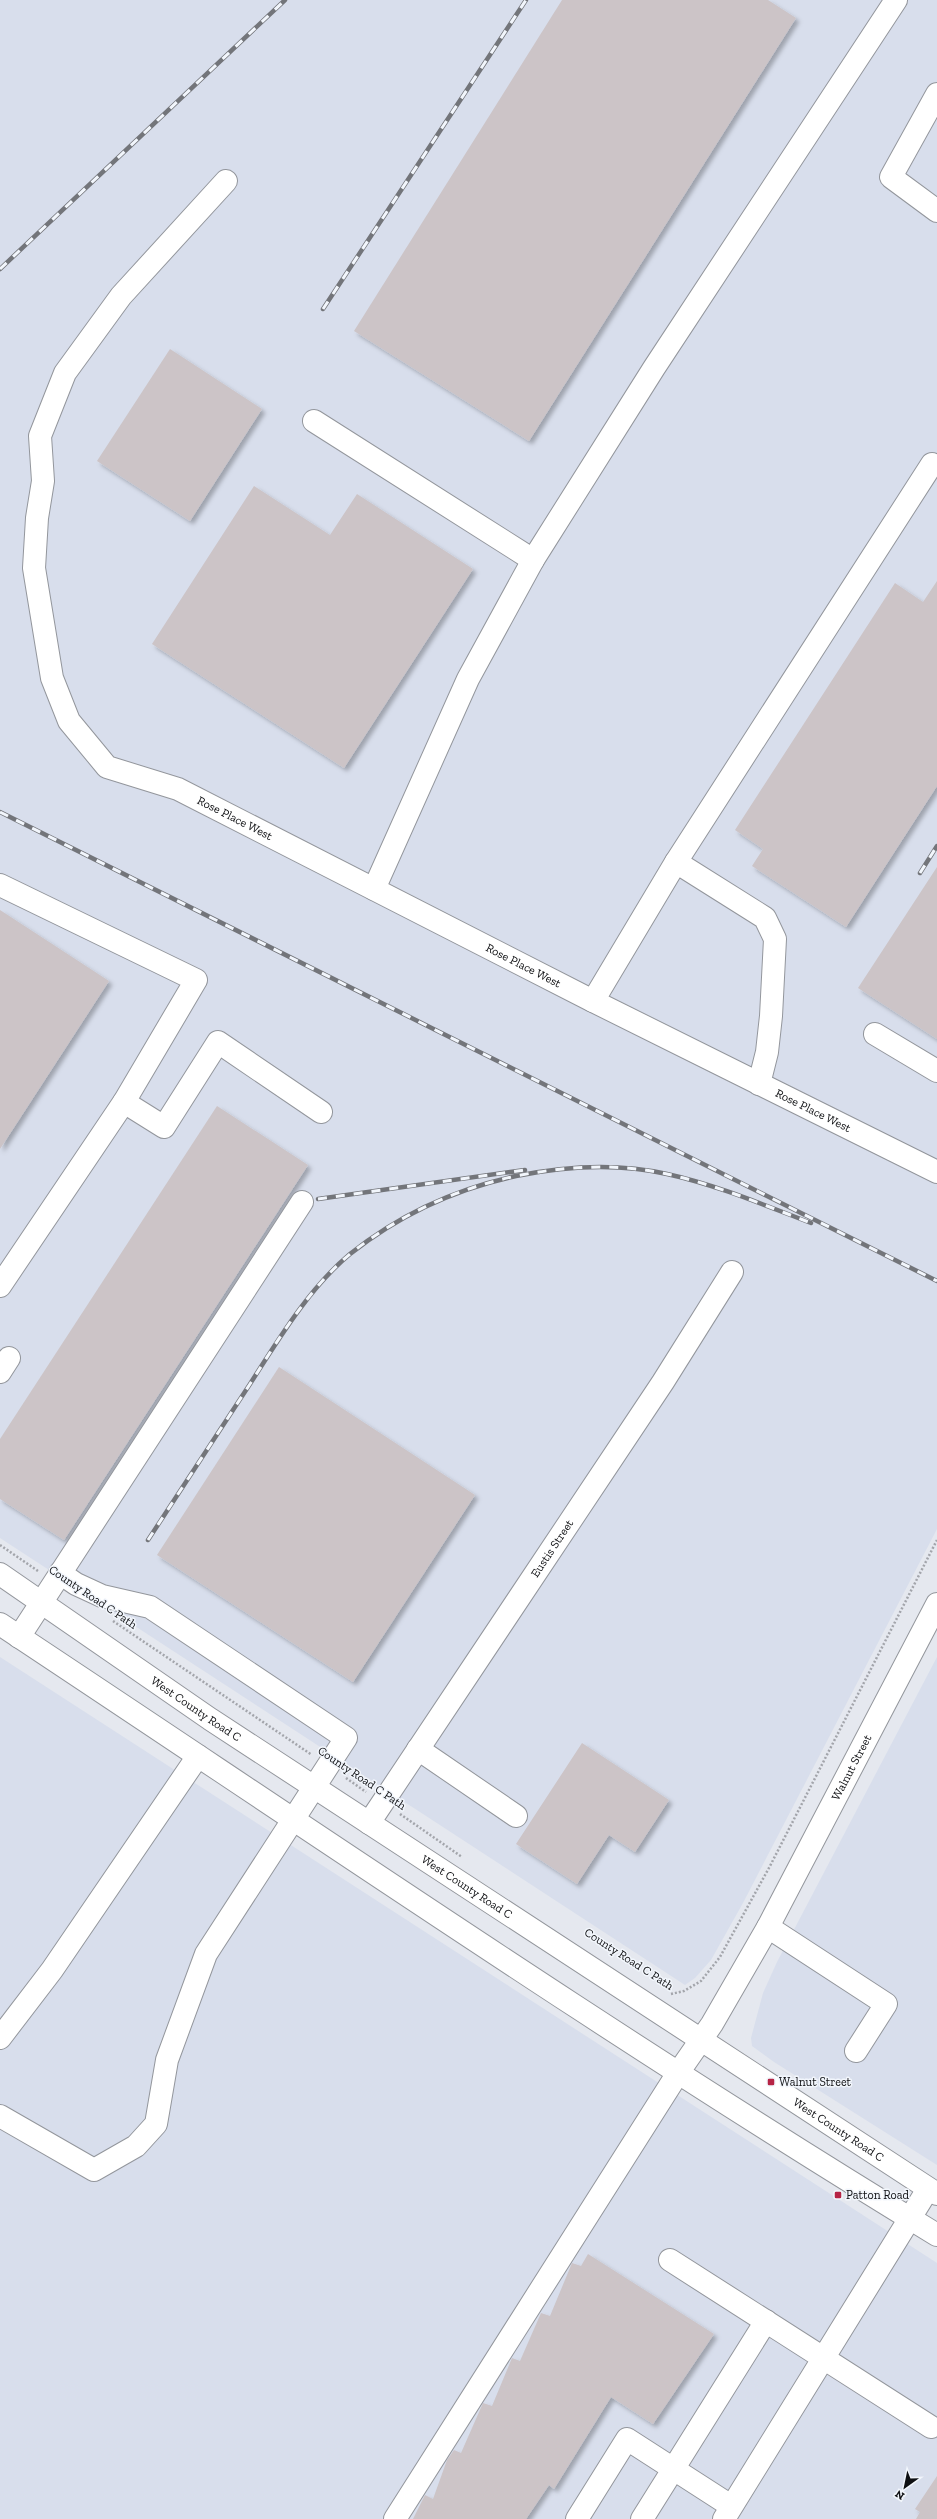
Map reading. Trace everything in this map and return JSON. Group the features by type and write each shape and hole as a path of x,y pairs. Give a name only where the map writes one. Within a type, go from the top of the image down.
{"street":[{"path":"374,889 468,679 533,560 654,368 896,0"},
{"path":"937,94 890,177 937,211"},
{"name":"Rose Place West","path":"226,181 121,296 65,373 40,436 43,481 34,568 52,678 69,721 107,767 178,789 593,1001 937,1172"},
{"path":"314,421 533,560"},
{"path":"593,1001 676,862 932,464"},
{"path":"676,862 765,918 775,939 770,1022 759,1084"},
{"path":"0,884 196,980 124,1102 0,1286"},
{"path":"875,1034 937,1071"},
{"path":"124,1102 164,1127 218,1042 321,1112"},
{"path":"19,1637 302,1202"},
{"name":"Eustis Street","path":"369,1823 663,1382 732,1272"},
{"name":"West County Road C","path":"0,1574 313,1787 933,2191"},
{"path":"0,2116 94,2170 136,2146 156,2124 167,2060 206,1954 294,1821 313,1787 346,1738 150,1607 102,1596 76,1584 58,1578"},
{"name":"Walnut Street","path":"395,2519 700,2040 768,1927 935,1611"},
{"path":"0,1624 294,1821 678,2073 937,2235"},
{"path":"418,1749 516,1816"},
{"path":"0,2038 52,1970 198,1756"},
{"path":"768,1927 886,2004 856,2051"},
{"path":"577,2519 627,2439 674,2469 728,2513 910,2218 933,2191"},
{"path":"670,2260 931,2427"},
{"path":"642,2519 766,2321"}],"path":[{"path":"671,1994 684,1991 701,1981 720,1957 770,1866 937,1540"},
{"name":"County Road C Path","path":"0,1545 58,1578"},
{"name":"County Road C Path","path":"107,1617 466,1859"},
{"name":"County Road C Path","path":"664,1992 671,1994 672,1999"}],"shaded area":[{"path":"0,0 937,0 937,1529 743,1903 711,1960 695,1978 685,1985 0,1538"},
{"path":"0,1657 937,2263 937,2519 0,2519"},
{"path":"937,1657 937,2165 774,2062 752,2046 751,2038 763,1993 777,1962"}],"building":[{"path":"562,0 768,0 796,18 529,441 354,331"},
{"path":"170,349 262,409 190,521 97,461"},
{"path":"254,486 330,535 357,494 473,569 344,768 152,644"},
{"path":"937,581 937,786 846,927 752,866 763,849 735,830 895,583 923,602"},
{"path":"937,867 937,1039 858,988"},
{"path":"0,910 109,981 0,1149"},
{"path":"217,1106 308,1165 64,1540 0,1499 0,1439"},
{"path":"279,1367 475,1495 353,1682 157,1555"},
{"path":"582,1743 669,1800 635,1852 609,1835 577,1884 516,1844"},
{"path":"588,2254 714,2334 653,2424 611,2397 554,2489 549,2485 526,2519 413,2519 425,2495 433,2499 447,2460 454,2450 461,2453 483,2403 492,2406 512,2358 520,2361 541,2313 550,2316 572,2263 581,2266"},
{"path":"937,2476 937,2519 916,2519 920,2512 915,2509"}],"railway":[{"path":"0,269 285,0"},
{"path":"323,309 526,0"},
{"path":"0,812 937,1281"},
{"path":"920,873 937,846"},
{"path":"148,1540 283,1332 321,1282 350,1254 369,1240 388,1227 428,1205 471,1188 516,1176 573,1168 611,1167 630,1168 667,1174 704,1184 811,1223"},
{"path":"318,1199 525,1170"}],"place":[{"name":"Walnut Street","path":"771,2082"},
{"name":"Patton Road","path":"838,2195"}]}
